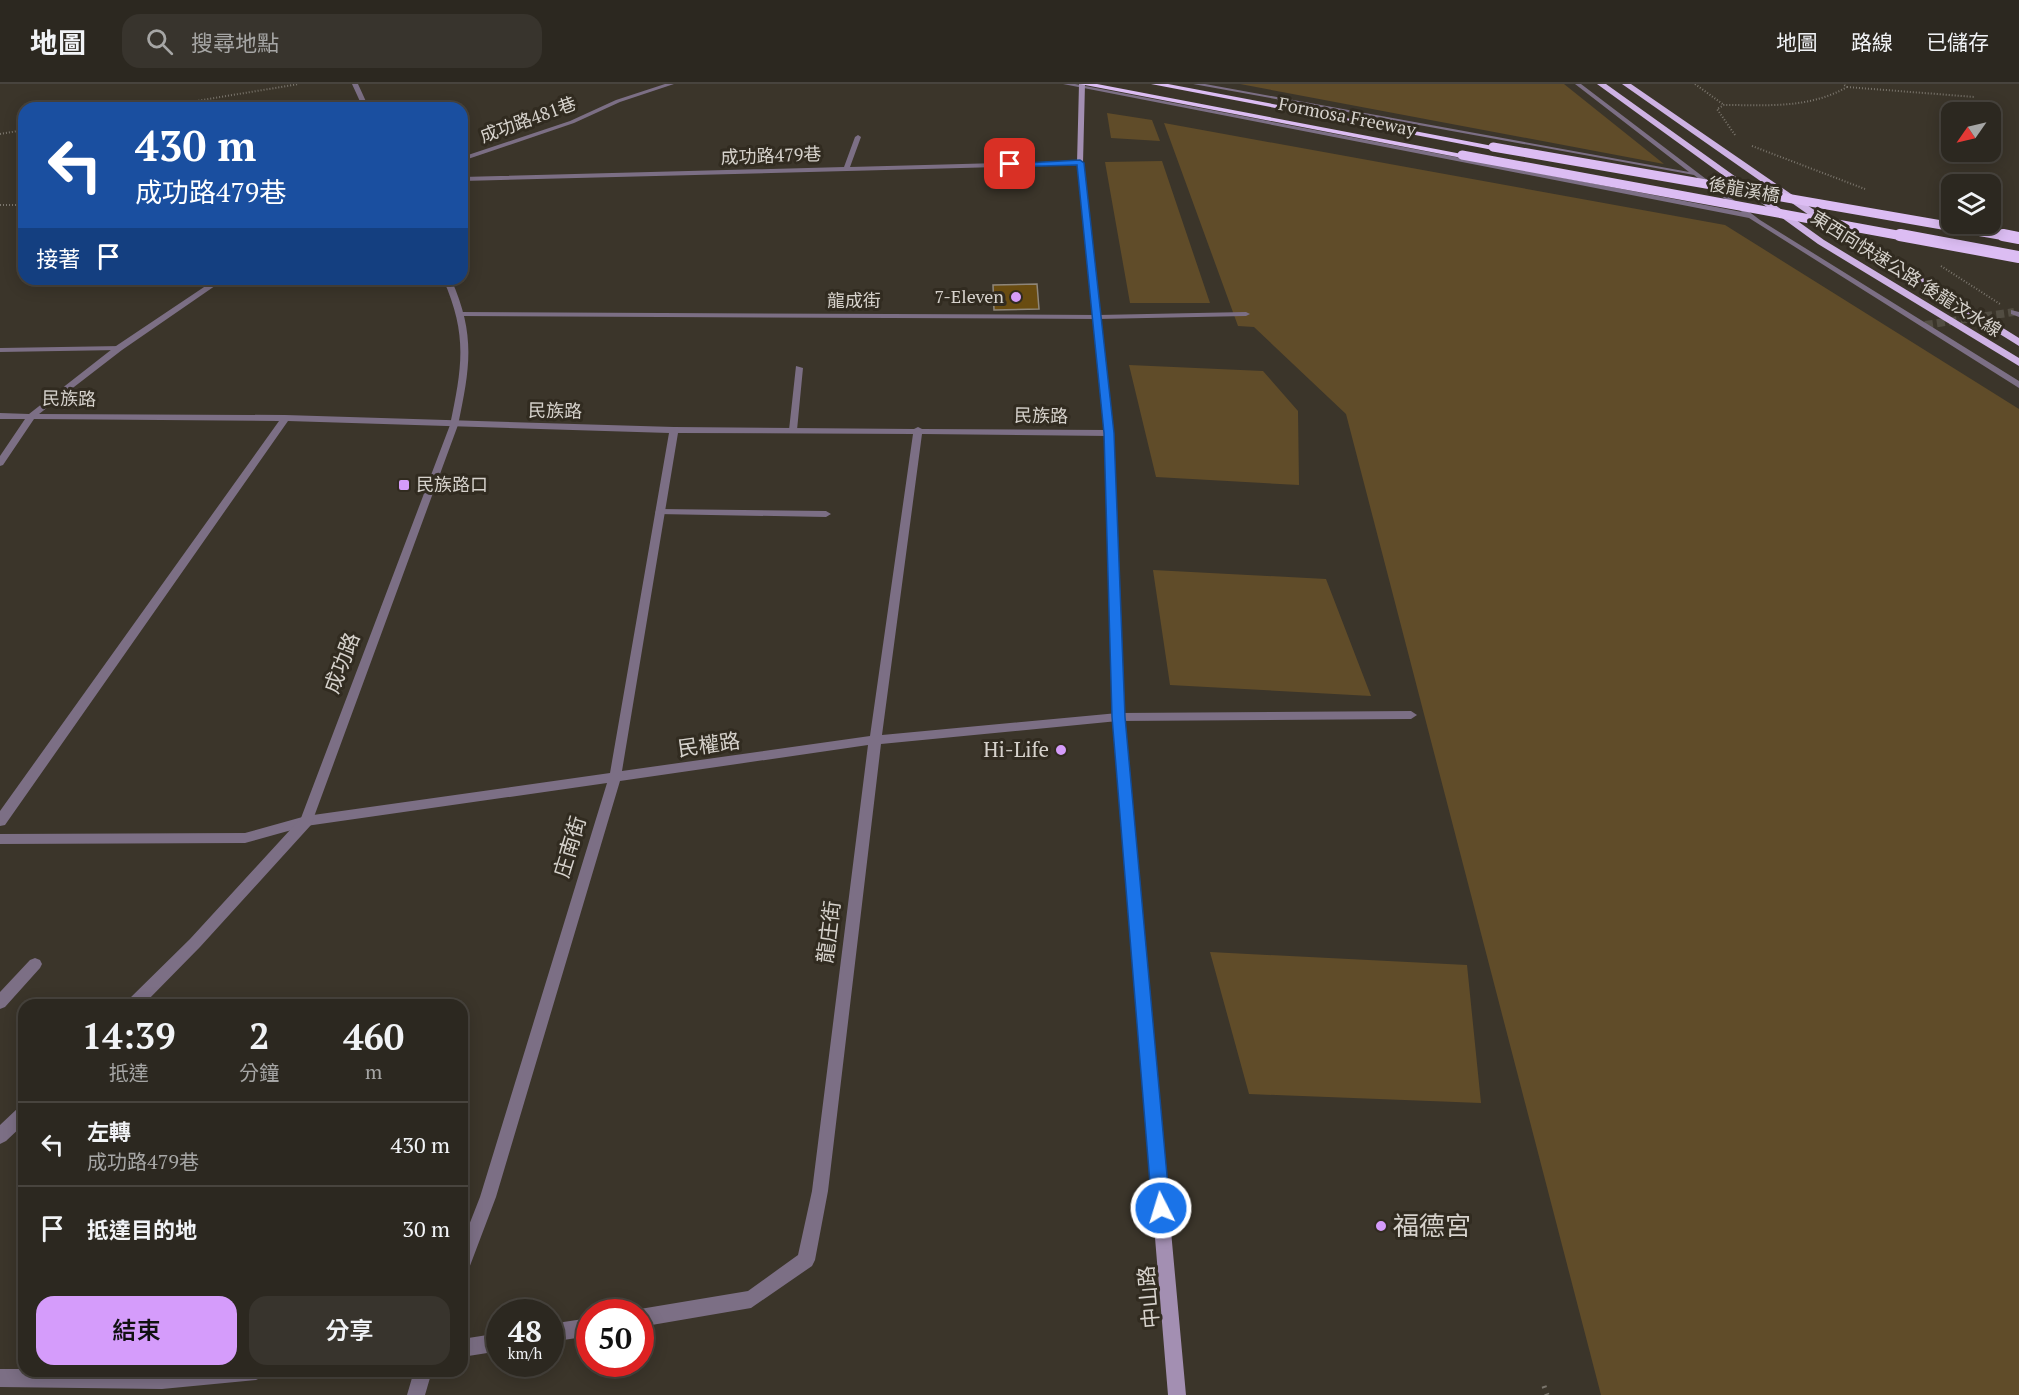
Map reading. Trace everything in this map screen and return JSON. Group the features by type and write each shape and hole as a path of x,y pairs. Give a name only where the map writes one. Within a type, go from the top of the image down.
{"highway":[{"name":"Formosa Freeway","path":"1155,84 1493,147"},
{"name":"東西向快速公路 後龍汶水線","path":"1601,84 1821,242 2019,363"},
{"name":"東西向快速公路 後龍汶水線","path":"1626,84 1761,181 1900,272 2019,343"},
{"name":"Formosa Freeway","path":"1082,85 1462,155"},
{"name":"後龍溪橋","path":"1493,147 2019,238"},
{"name":"後龍溪橋","path":"1462,155 2019,257"}],"main road":[{"name":"中山路","path":"1082,85 1080,163 1109,433 1118,717 1177,1395"}],"street":[{"path":"355,84 363,102"},
{"name":"成功路481巷","path":"468,157 572,122 618,101 671,84"},
{"path":"1066,84 1082,85 1750,216"},
{"path":"1196,84 1694,174"},
{"path":"1578,84 1750,216 2019,385"},
{"path":"846,169 858,137"},
{"name":"成功路479巷","path":"468,179 1080,163"},
{"path":"0,463 32,415 119,348 212,285"},
{"name":"成功路","path":"139,999 195,943 306,821 454,425 467,363 462,314 450,285"},
{"name":"龍成街","path":"462,314 1098,317 1246,314"},
{"path":"0,350 119,348"},
{"path":"793,430 799,368"},
{"name":"民族路","path":"0,416 285,418 674,430 1109,433"},
{"path":"0,821 285,418"},
{"name":"庄南街","path":"468,1249 488,1197 615,778 674,430"},
{"name":"龍庄街","path":"654,1316 751,1299 806,1260 820,1191 875,740 918,430"},
{"path":"660,512 826,514"},
{"name":"民權路","path":"0,839 245,838 306,821 875,740 1118,717 1411,716"},
{"path":"0,1002 35,964"},
{"path":"0,1136 18,1119"},
{"path":"468,1347 486,1344"},
{"path":"0,1378 162,1380 193,1377"},
{"path":"416,1395 421,1377"}],"path":[{"path":"190,102 299,84"},
{"path":"1695,84 1724,105"},
{"path":"1843,84 1847,87 1975,97"},
{"path":"1739,141 1717,109 1724,105 1809,101 1835,96 1847,87"},
{"path":"0,134 18,131"},
{"path":"0,205 18,205"},
{"path":"1544,1386 1547,1395"}],"shaded area":[{"path":"1240,84 1564,84 1664,164"},
{"path":"1107,113 1152,120 1160,141 1111,138"},
{"path":"1164,123 1725,225 2019,409 2019,1395 1601,1395 1346,414 1254,327 1238,326"},
{"path":"1162,161 1210,303 1130,303 1105,162"},
{"path":"1129,365 1263,371 1298,411 1299,485 1156,477"},
{"path":"1153,570 1326,579 1371,696 1170,685"},
{"path":"1210,952 1467,965 1481,1103 1249,1094"}],"building":[{"name":"7-Eleven","path":"1037,284 1039,309 994,310 993,285"}],"tunnel":[{"path":"1925,325 2014,312"}],"place":[{"name":"7-Eleven","path":"1016,297"},
{"name":"民族路口","path":"404,485"},
{"name":"Hi-Life","path":"1061,750"},
{"name":"福德宮","path":"1381,1226"}],"route":[{"path":"1010,164 1080,163 1109,433 1118,717 1161,1208"}]}
